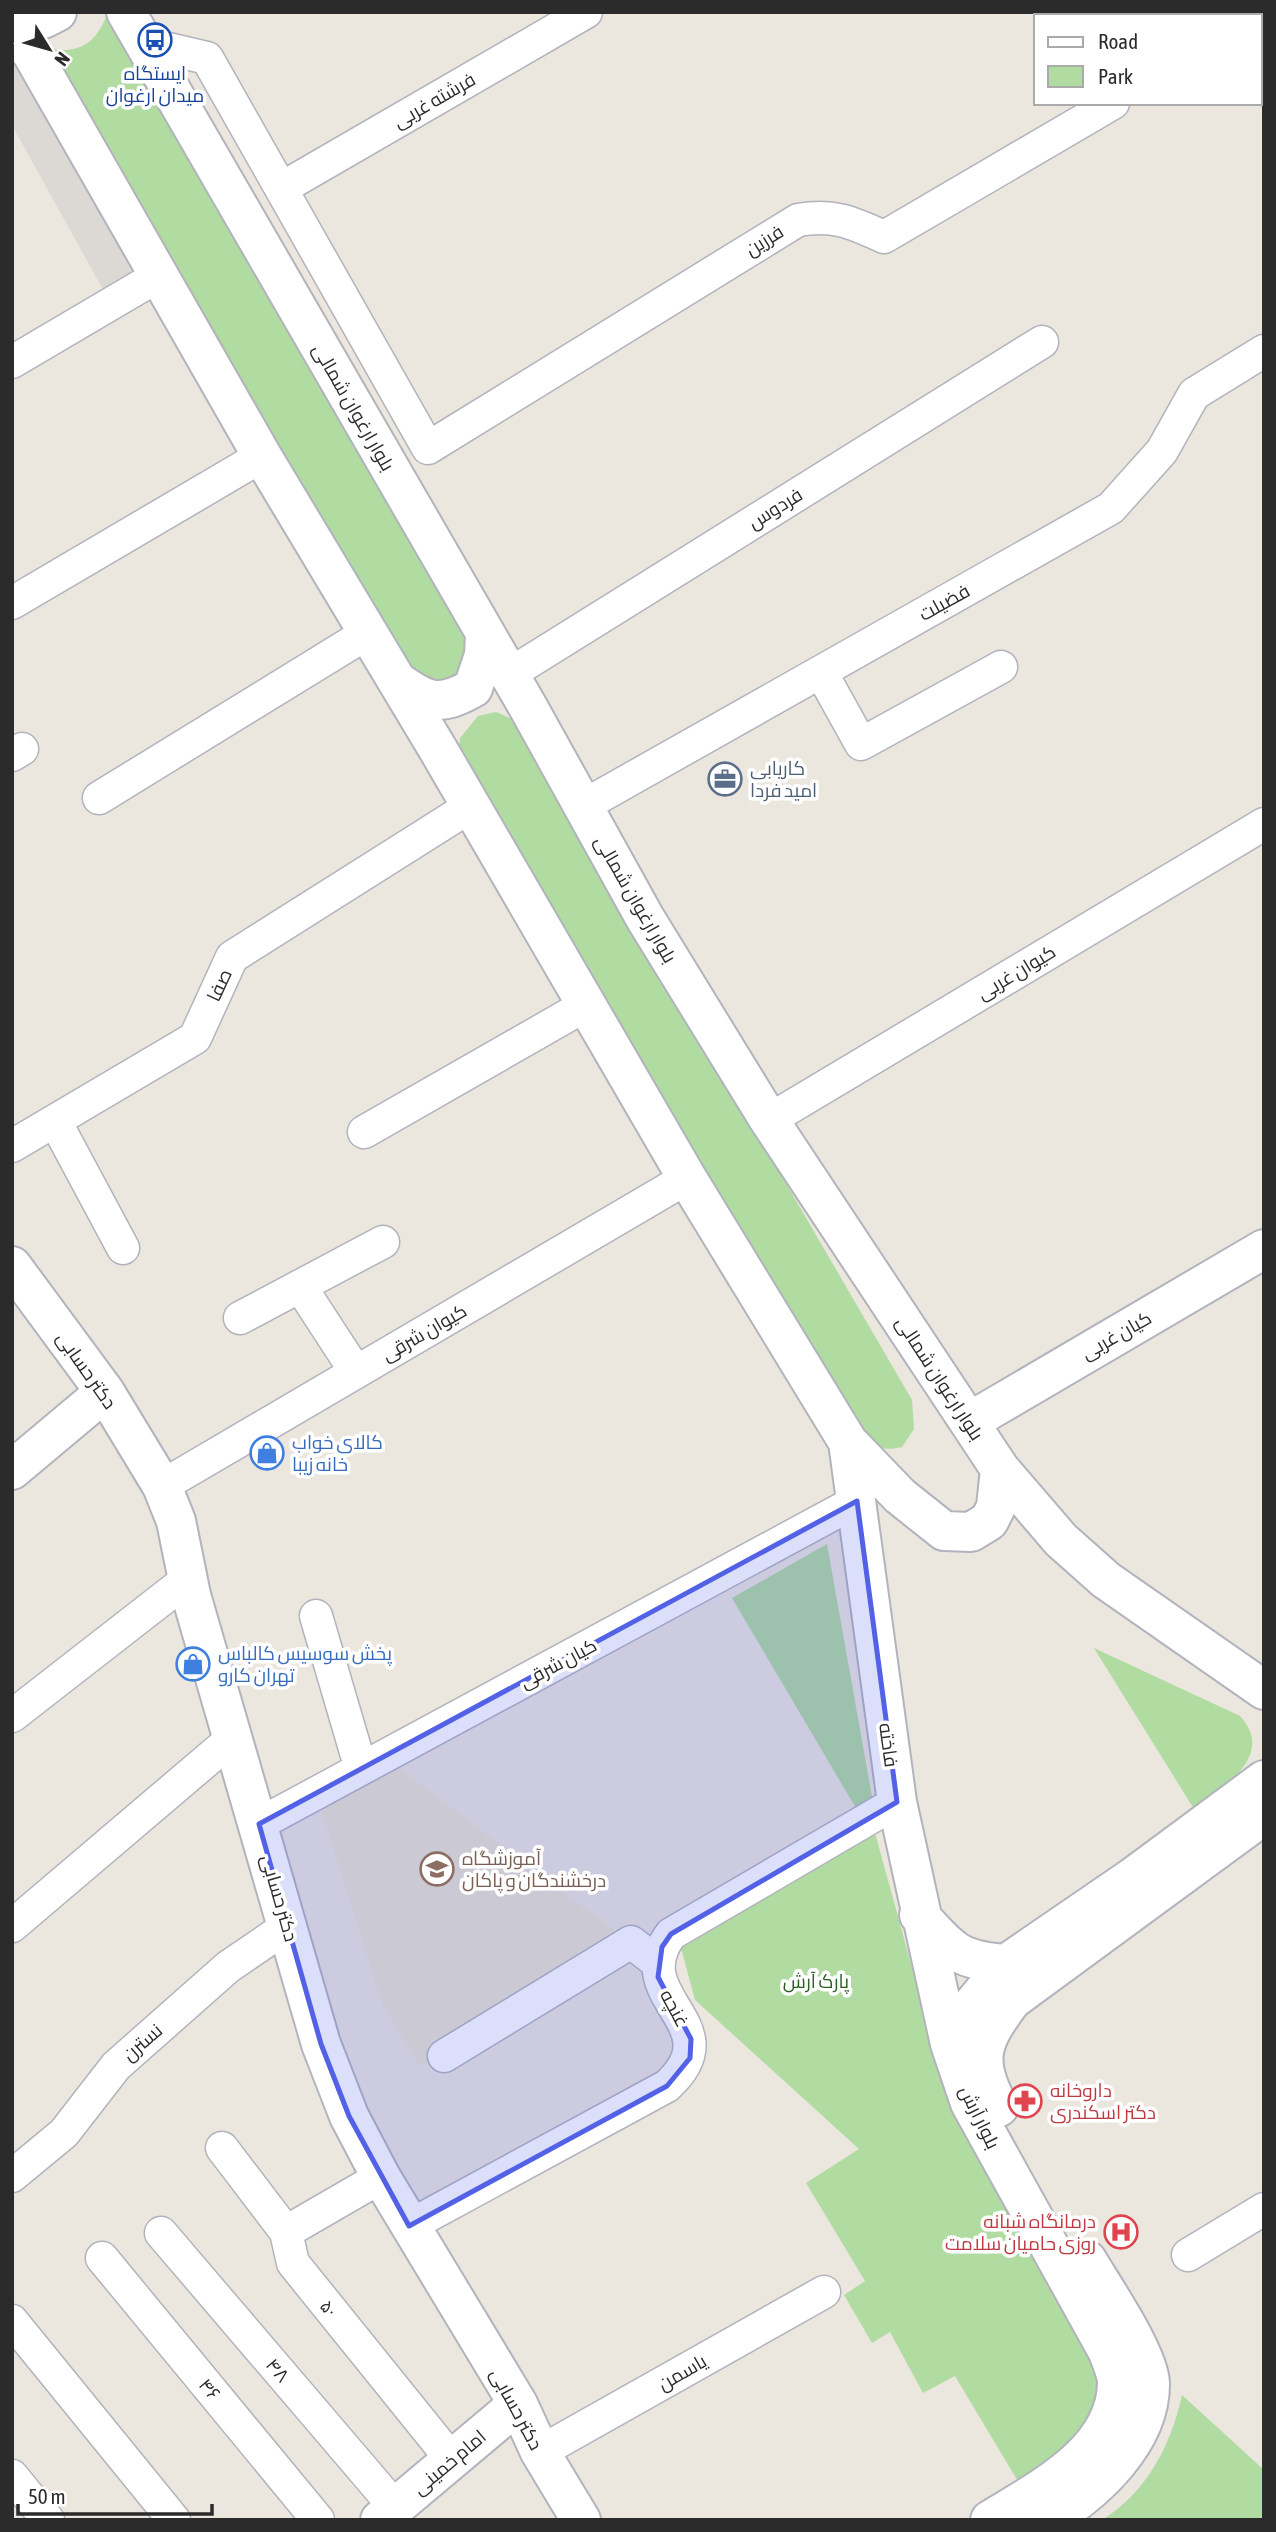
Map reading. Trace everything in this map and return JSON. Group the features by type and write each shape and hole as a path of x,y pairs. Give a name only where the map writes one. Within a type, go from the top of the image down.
{"street":[{"path":"12,21 43,19 58,12"},
{"name":"فرشته غربی","path":"282,188 586,12"},
{"path":"135,28 207,58 282,188"},
{"name":"بلوار ارغوان شمالی","path":"135,28 528,706 645,918 769,1119 1000,1469 1060,1540 1106,1580 1264,1690"},
{"path":"12,33 31,51 262,456 369,632 687,1178 848,1442 900,1496 944,1531 971,1532 989,1521 996,1507 1000,1469"},
{"name":"فرزین","path":"282,188 429,448 798,220 824,216 850,221 884,237 1110,105"},
{"path":"12,362 158,276"},
{"name":"فردوس","path":"508,675 1042,342"},
{"name":"فضیلت","path":"583,806 1111,508 1162,452 1194,394 1264,351"},
{"path":"12,603 262,456"},
{"path":"99,798 369,632"},
{"path":"397,681 418,696 437,702 455,698 473,688 484,655 485,634"},
{"path":"821,671 861,744 1000,667"},
{"path":"439,751 446,727 459,713 481,703 501,701 528,706"},
{"name":"صفا","path":"12,1146 195,1038 232,957 471,806"},
{"name":"کیوان غربی","path":"769,1119 1264,824"},
{"path":"364,1132 586,1004"},
{"path":"55,1121 123,1248"},
{"name":"کیوان شرقی","path":"162,1486 687,1178"},
{"path":"240,1318 383,1242"},
{"name":"کیان غربی","path":"969,1422 1264,1249"},
{"name":"دکتر حسابی","path":"12,1266 105,1392 162,1486 176,1521 188,1579 321,2045 349,2116 409,2227 518,2404 540,2452 581,2520"},
{"path":"300,1286 356,1372"},
{"path":"12,1470 105,1392"},
{"name":"فاخته","path":"848,1442 897,1802 919,1915 950,2044"},
{"name":"کیان شرقی","path":"259,1824 857,1501"},
{"path":"12,1716 188,1579"},
{"path":"316,1616 361,1769"},
{"path":"12,1926 233,1738"},
{"path":"950,2044 969,2009 1006,1964 1117,1889 1264,1780"},
{"name":"غنچه","path":"409,2227 667,2086 682,2072 690,2058 691,2039 658,1977 662,1947 671,1934 897,1802"},
{"name":"بلوار آرش","path":"1049,2520 1072,2506 1106,2474 1130,2445 1144,2415 1150,2382 1141,2354 985,2082 983,2052 992,2026 1012,2000 1264,1815"},
{"path":"919,1915 947,1944 971,1961 1006,1964"},
{"name":"نسترن","path":"12,2176 64,2133 116,2066 228,1967 288,1926"},
{"path":"444,2056 631,1942 658,1963"},
{"name":"بلوار آرش","path":"950,2044 970,2103 1108,2352 1117,2382 1109,2418 1091,2448 1062,2474 990,2520"},
{"name":"۵۰","path":"222,2148 286,2232 293,2263 452,2459"},
{"path":"286,2232 381,2177"},
{"path":"1188,2255 1264,2209"},
{"name":"۴۸","path":"161,2233 400,2509"},
{"name":"۴۶","path":"102,2258 318,2520"},
{"name":"یاسمن","path":"540,2452 824,2292"},
{"path":"12,2321 174,2520"},
{"name":"امام خمینی","path":"400,2509 452,2459 518,2404"},
{"path":"12,2476 48,2520"}],"highlighted area":[{"path":"857,1501 897,1802 671,1934 662,1947 658,1977 691,2039 690,2058 667,2086 409,2226 349,2116 321,2044 259,1824"}],"shaded area":[{"path":"12,34 158,276 111,304 12,125"},
{"name":"آموزشگاه درخشندگان و پاکان","path":"385,1758 627,1940 420,2066 382,2003 318,1799"}],"green space":[{"path":"108,12 469,636 459,686 414,677 44,48 67,50 84,45 98,33"},
{"path":"496,712 517,721 912,1400 914,1429 902,1447 878,1447 857,1435 458,757 460,738 478,716"},
{"path":"827,1544 874,1808 860,1815 732,1598"},
{"path":"1094,1648 1240,1716 1250,1730 1252,1744 1242,1769 1219,1791 1194,1809"},
{"name":"پارک آرش","path":"875,1833 944,2084 976,2154 1107,2381 1084,2440 1019,2483 955,2376 923,2393 890,2332 872,2343 844,2295 865,2281 806,2183 859,2149 695,2000 681,1948"},
{"path":"1182,2395 1264,2470 1264,2520 1102,2520 1132,2496 1155,2466 1171,2432"}],"place":[{"name":"ایستگاه میدان ارغوان","path":"155,40"},
{"name":"کاریابی امید فردا","path":"725,779"},
{"name":"کالای خواب خانه زیبا","path":"267,1453"},
{"name":"پخش سوسیس کالباس تهران کارو","path":"193,1664"},
{"name":"آموزشگاه درخشندگان و پاکان","path":"437,1869"},
{"name":"داروخانه دکتر اسکندری","path":"1025,2101"},
{"name":"درمانگاه شبانه روزی حامیان سلامت","path":"1121,2232"}]}
